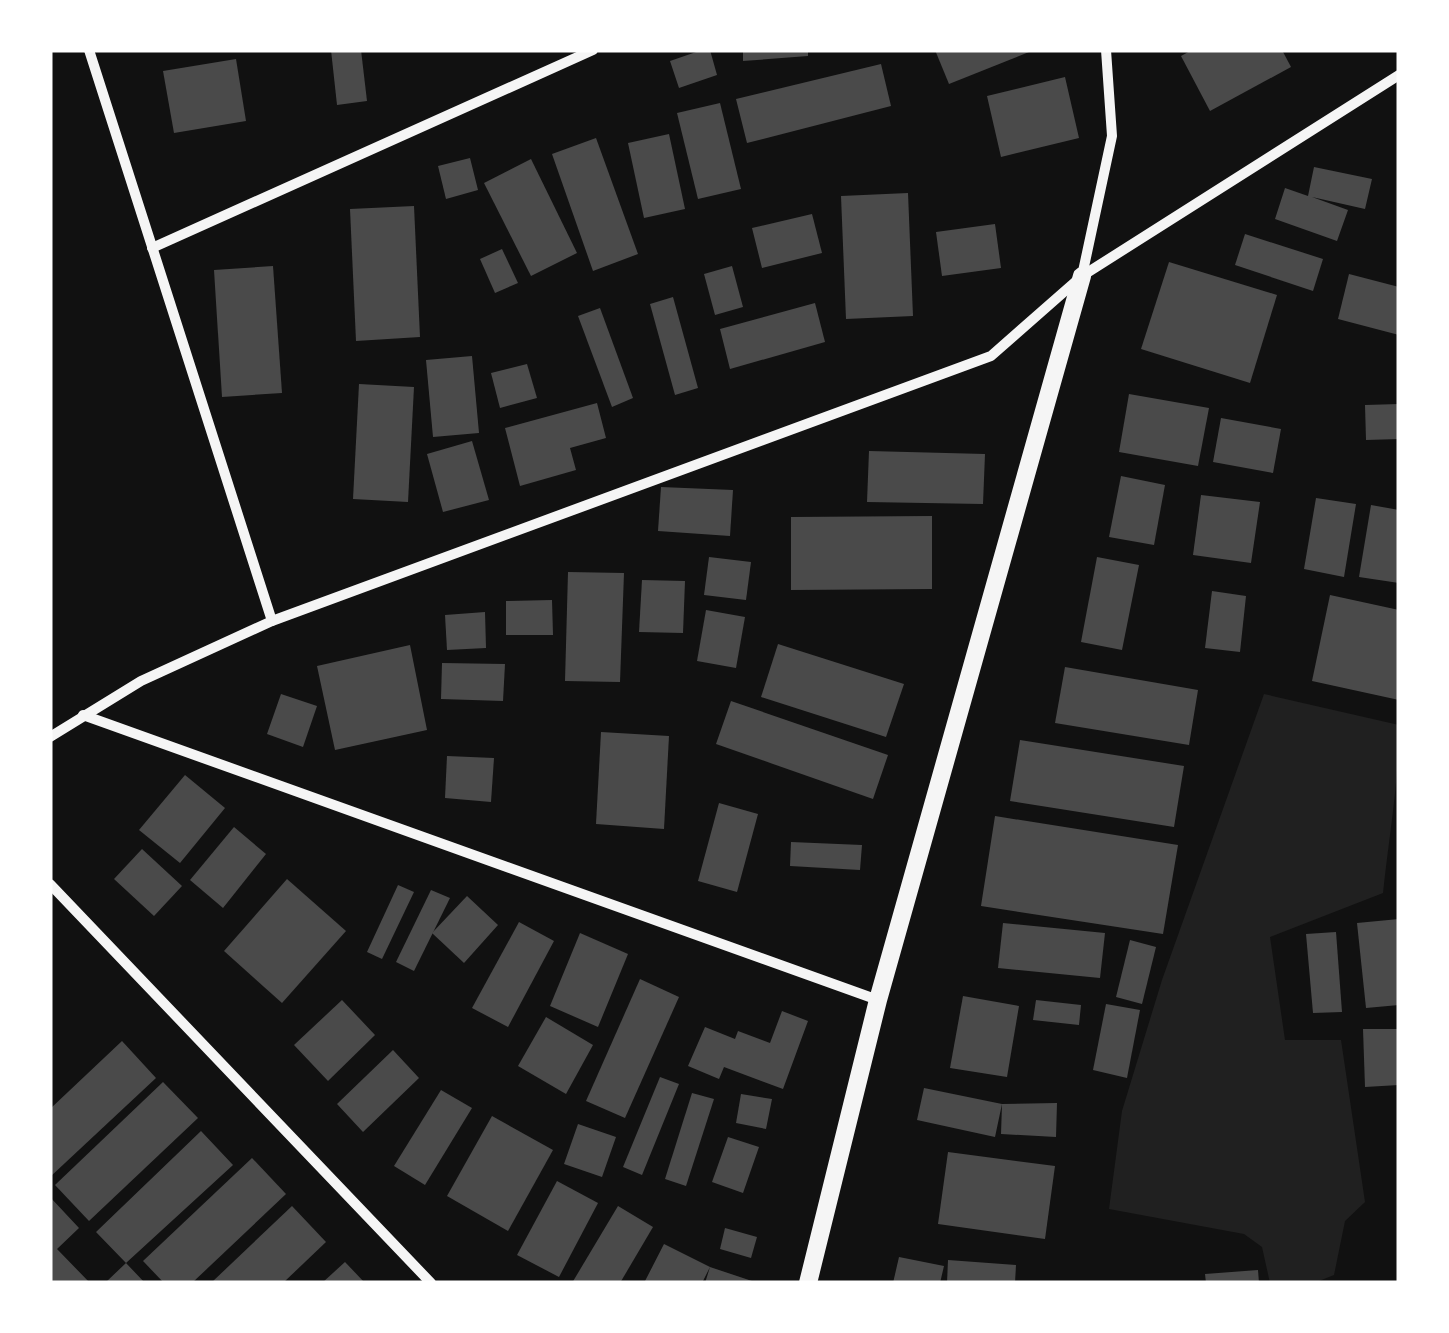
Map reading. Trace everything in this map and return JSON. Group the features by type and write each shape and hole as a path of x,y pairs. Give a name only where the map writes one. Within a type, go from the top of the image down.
{"street":[{"path":"89,50 272,621"},
{"path":"152,248 593,50"},
{"path":"808,1283 878,1000 1082,276 1112,136 1106,50"},
{"path":"50,737 141,681 272,621 991,356 1082,276 1399,76"},
{"path":"83,715 878,1000"},
{"path":"50,884 431,1283"}],"shaded area":[{"path":"1264,694 1399,725 1383,893 1270,937 1285,1040 1341,1040 1365,1202 1345,1221 1334,1275 1314,1283 1270,1283 1262,1247 1244,1234 1109,1209 1122,1111 1162,980"}],"building":[{"path":"331,50 361,50 367,101 337,105"},
{"path":"710,50 717,75 679,88 670,61"},
{"path":"743,50 808,50 808,56 743,61"},
{"path":"935,50 1034,50 949,84"},
{"path":"1192,50 1282,50 1291,67 1210,111 1181,56"},
{"path":"236,59 246,121 174,133 163,71"},
{"path":"881,64 891,106 747,143 736,99"},
{"path":"1065,77 1079,138 1001,157 987,96"},
{"path":"720,103 741,189 698,199 677,113"},
{"path":"669,134 685,209 644,218 628,143"},
{"path":"596,138 638,254 593,271 552,154"},
{"path":"470,158 478,190 446,199 438,166"},
{"path":"531,159 577,253 531,276 484,183"},
{"path":"1314,167 1372,179 1365,209 1312,197 1348,210 1337,241 1275,219 1285,188 1308,196"},
{"path":"908,193 913,316 846,319 841,196"},
{"path":"414,206 420,337 356,341 350,209"},
{"path":"812,214 822,253 762,268 752,228"},
{"path":"995,224 1001,268 942,276 936,232"},
{"path":"1245,234 1323,259 1313,291 1235,265"},
{"path":"502,249 518,283 495,293 480,259"},
{"path":"1169,262 1277,295 1250,383 1141,349"},
{"path":"273,266 282,393 222,397 214,270"},
{"path":"732,266 743,307 715,315 704,274"},
{"path":"1349,274 1399,287 1399,335 1338,319"},
{"path":"673,297 698,388 675,395 650,304"},
{"path":"815,303 825,342 730,369 720,329"},
{"path":"600,308 633,398 612,407 578,316"},
{"path":"472,356 479,433 433,437 426,360"},
{"path":"527,364 537,398 500,408 491,373"},
{"path":"359,384 414,387 408,502 353,499"},
{"path":"1129,394 1209,408 1198,466 1119,452"},
{"path":"597,403 606,438 570,448 576,470 520,486 505,428"},
{"path":"1399,404 1399,439 1366,440 1365,405"},
{"path":"1221,418 1281,429 1273,473 1213,462"},
{"path":"472,441 489,500 443,512 427,454"},
{"path":"869,451 985,454 983,504 867,502"},
{"path":"1121,476 1165,485 1154,545 1109,537"},
{"path":"661,487 733,490 730,536 658,531"},
{"path":"1201,495 1260,502 1251,563 1193,555"},
{"path":"1316,498 1356,504 1344,577 1304,569"},
{"path":"1371,505 1399,510 1399,583 1359,577"},
{"path":"932,516 932,589 791,590 791,517"},
{"path":"709,557 751,562 746,600 704,595"},
{"path":"1097,557 1139,565 1122,650 1081,642"},
{"path":"568,572 624,573 620,682 565,681"},
{"path":"642,580 685,581 683,633 639,632"},
{"path":"1212,591 1246,596 1240,652 1205,648"},
{"path":"1330,595 1399,610 1399,700 1312,681"},
{"path":"552,600 553,635 506,635 506,601"},
{"path":"706,610 745,617 736,668 697,661"},
{"path":"485,612 486,648 447,650 445,615"},
{"path":"778,644 904,684 886,737 761,697"},
{"path":"410,645 427,730 335,750 317,666"},
{"path":"442,663 505,664 503,701 441,699"},
{"path":"1065,667 1198,690 1189,745 1055,723"},
{"path":"281,694 317,706 303,747 267,734"},
{"path":"731,701 888,755 873,799 716,744"},
{"path":"601,732 669,736 664,829 596,824"},
{"path":"1020,740 1184,766 1174,827 1010,801"},
{"path":"447,756 494,758 491,802 445,798"},
{"path":"185,775 225,808 180,863 139,830"},
{"path":"719,803 758,814 737,892 698,881"},
{"path":"995,816 1178,845 1163,934 981,906"},
{"path":"234,827 266,854 223,908 190,880"},
{"path":"791,842 862,845 860,870 790,866"},
{"path":"142,849 182,886 154,916 114,879"},
{"path":"287,879 346,931 282,1003 224,951"},
{"path":"398,885 414,892 382,959 367,952"},
{"path":"431,890 450,898 414,971 396,962"},
{"path":"467,896 498,925 464,963 432,933"},
{"path":"1399,919 1399,1005 1366,1008 1357,923"},
{"path":"519,922 554,941 508,1027 472,1008"},
{"path":"1003,923 1105,933 1100,978 998,968"},
{"path":"1336,932 1342,1012 1313,1013 1306,934"},
{"path":"580,933 628,954 598,1027 550,1006"},
{"path":"1130,940 1156,947 1142,1004 1116,997"},
{"path":"640,979 679,997 625,1118 586,1101"},
{"path":"963,996 1019,1006 1007,1077 950,1068"},
{"path":"342,1000 375,1035 328,1081 294,1045"},
{"path":"1036,1000 1081,1005 1079,1025 1033,1020"},
{"path":"1106,1004 1140,1010 1127,1078 1093,1070"},
{"path":"782,1011 808,1021 783,1089 724,1067 719,1079 688,1066 705,1027 735,1039 738,1031 770,1043"},
{"path":"546,1017 593,1045 566,1094 518,1066"},
{"path":"1363,1029 1399,1029 1399,1085 1365,1087"},
{"path":"122,1041 156,1078 50,1177 50,1109"},
{"path":"393,1050 419,1078 363,1132 337,1104"},
{"path":"660,1077 679,1084 642,1175 623,1167"},
{"path":"163,1082 198,1118 89,1221 55,1185"},
{"path":"924,1088 1002,1104 995,1137 917,1120"},
{"path":"441,1090 472,1108 425,1185 394,1166"},
{"path":"692,1093 714,1099 686,1186 665,1179"},
{"path":"741,1094 772,1099 766,1129 736,1123"},
{"path":"1057,1103 1056,1137 1001,1134 1002,1104"},
{"path":"492,1116 553,1150 508,1231 447,1196"},
{"path":"578,1124 616,1137 602,1177 564,1164"},
{"path":"201,1131 233,1165 126,1263 96,1232"},
{"path":"728,1137 759,1147 743,1193 712,1182"},
{"path":"948,1152 1055,1166 1045,1239 938,1224"},
{"path":"252,1158 286,1194 192,1283 164,1283 143,1261"},
{"path":"557,1181 598,1203 559,1277 517,1255"},
{"path":"50,1197 79,1228 57,1249 90,1283 50,1283"},
{"path":"292,1206 326,1242 283,1283 211,1283"},
{"path":"618,1206 653,1227 620,1283 572,1283"},
{"path":"725,1228 757,1237 751,1258 720,1249"},
{"path":"664,1244 710,1267 702,1283 644,1283"},
{"path":"899,1257 944,1266 940,1283 893,1283"},
{"path":"948,1260 1016,1265 1015,1283 947,1283"},
{"path":"345,1262 365,1283 322,1283"},
{"path":"126,1263 145,1283 105,1283"},
{"path":"710,1267 758,1283 705,1283"},
{"path":"1258,1270 1259,1283 1206,1283 1205,1274"}]}
